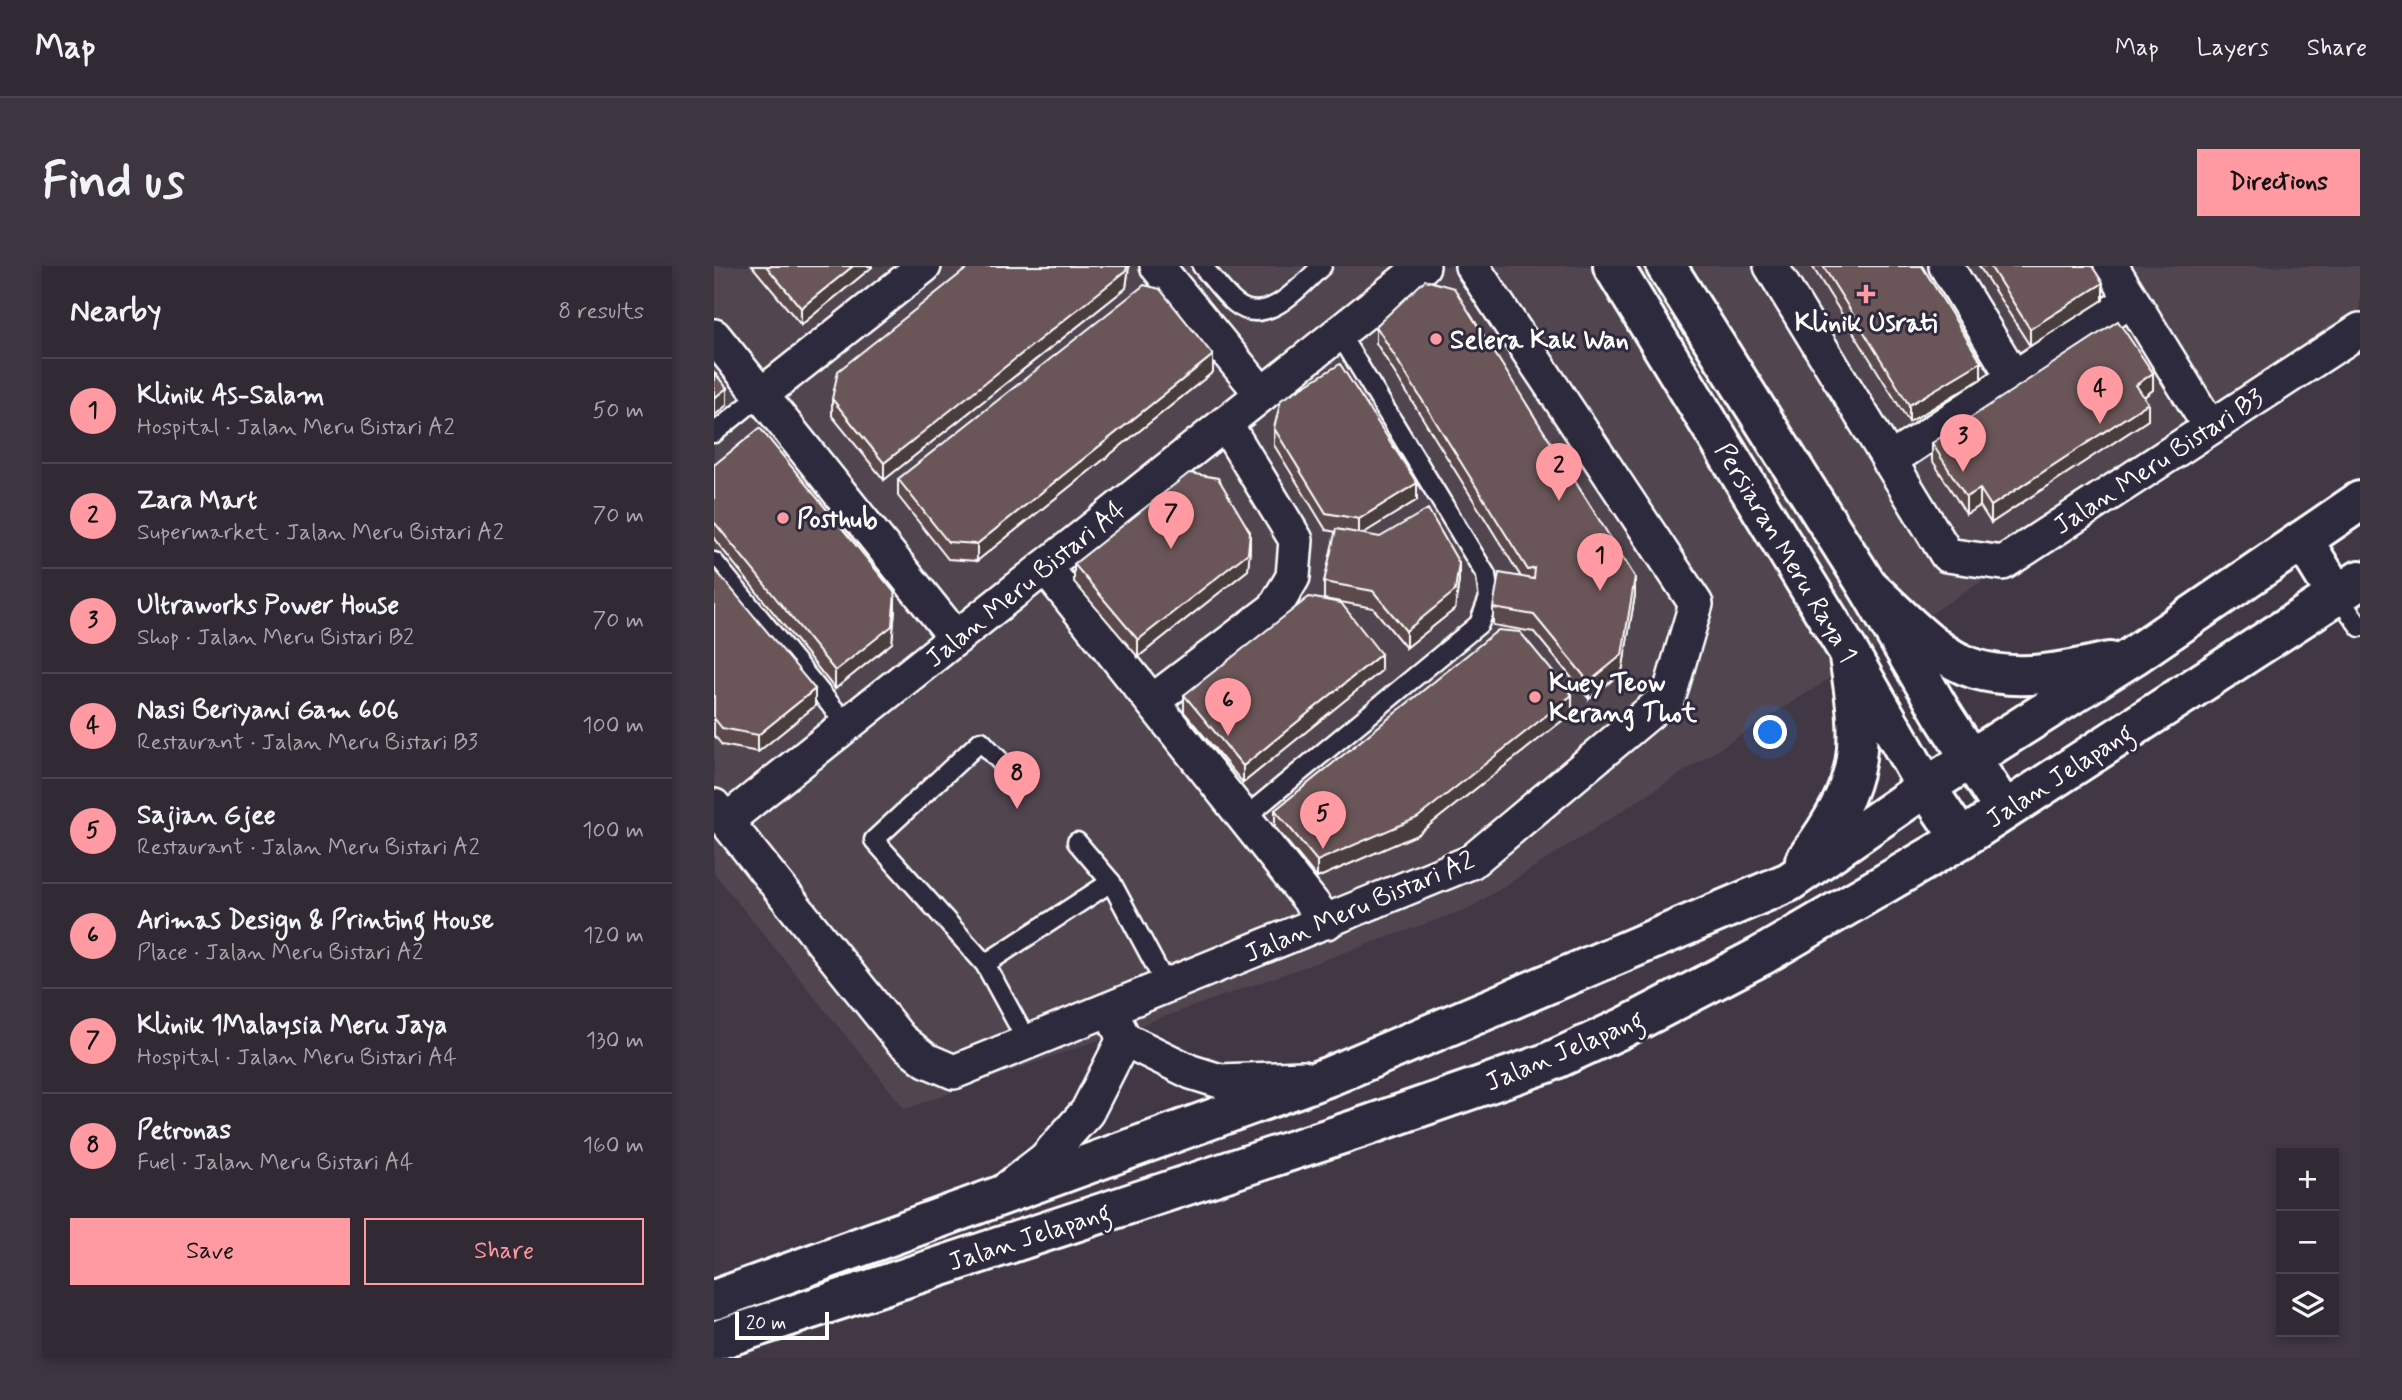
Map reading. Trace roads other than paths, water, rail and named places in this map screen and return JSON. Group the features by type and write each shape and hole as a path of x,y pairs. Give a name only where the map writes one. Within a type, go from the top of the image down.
{"main road":[{"name":"Persiaran Meru Raya 1","path":"1614,266 1848,651 1926,787 1961,839"},
{"name":"Persiaran Meru Raya 1","path":"1666,266 1868,587 1944,717 2004,810"},
{"name":"Jalan Jelapang","path":"714,1300 1330,1076 1790,882 1926,787 2133,656 2360,501"},
{"path":"2303,540 2352,587"},
{"path":"1868,587 1940,650 1973,669 2014,676 2072,670 2133,656"},
{"name":"Jalan Jelapang","path":"714,1340 1360,1128 1547,1063 1623,1028 1761,956 1961,839 2352,587"},
{"path":"1790,882 1845,800 1857,760 1860,724 1848,651"}],"street":[{"path":"761,395 924,266"},
{"path":"1157,266 1262,394"},
{"name":"Jalan Meru Bistari A4","path":"720,814 847,725 1423,266"},
{"name":"Jalan Meru Bistari A2","path":"720,814 900,1039 926,1060 954,1072 1028,1043 1117,1025 1167,987 1471,862 1669,695 1696,604 1472,266"},
{"path":"1771,266 1889,461 2131,300"},
{"path":"1946,266 2014,378"},
{"path":"2110,266 2210,426"},
{"name":"Jalan Meru Bistari B3","path":"1889,461 1947,555 2003,563 2360,330"},
{"path":"714,336 956,638"},
{"path":"1154,700 1274,608 1293,577 1296,540 1225,423"},
{"path":"1045,567 1154,700 1327,922"},
{"path":"996,1198 1045,1159 1087,1112 1117,1025 1191,1072 1220,1081 1330,1076"}],"lane":[{"path":"1202,266 1237,305 1258,312 1275,307 1322,266"},
{"path":"1244,818 1479,624 1489,598 1486,575 1339,333"},
{"path":"714,433 761,395"},
{"path":"714,562 847,725"},
{"path":"2352,587 2360,627"},
{"path":"1017,779 981,741 874,840 985,964 1028,1043"},
{"path":"1077,842 1111,882 1167,987"},
{"path":"985,964 1111,882"}],"place":[{"name":"Klinik Usrati","path":"1866,294"},
{"name":"Selera Kak Wan","path":"1436,339"},
{"name":"Nasi Beriyani Gam 606","path":"2100,424"},
{"name":"Ultraworks Power House","path":"1963,472"},
{"name":"Zara Mart","path":"1559,501"},
{"name":"Posthub","path":"783,518"},
{"name":"Klinik 1Malaysia Meru Jaya","path":"1171,549"},
{"name":"Klinik As-Salam","path":"1600,591"},
{"name":"Kuey Teow Kerang Thot","path":"1535,697"},
{"name":"Arimas Design & Printing House","path":"1228,736"},
{"name":"Petronas","path":"1017,809"},
{"name":"Sajian Gjee","path":"1323,849"}]}
